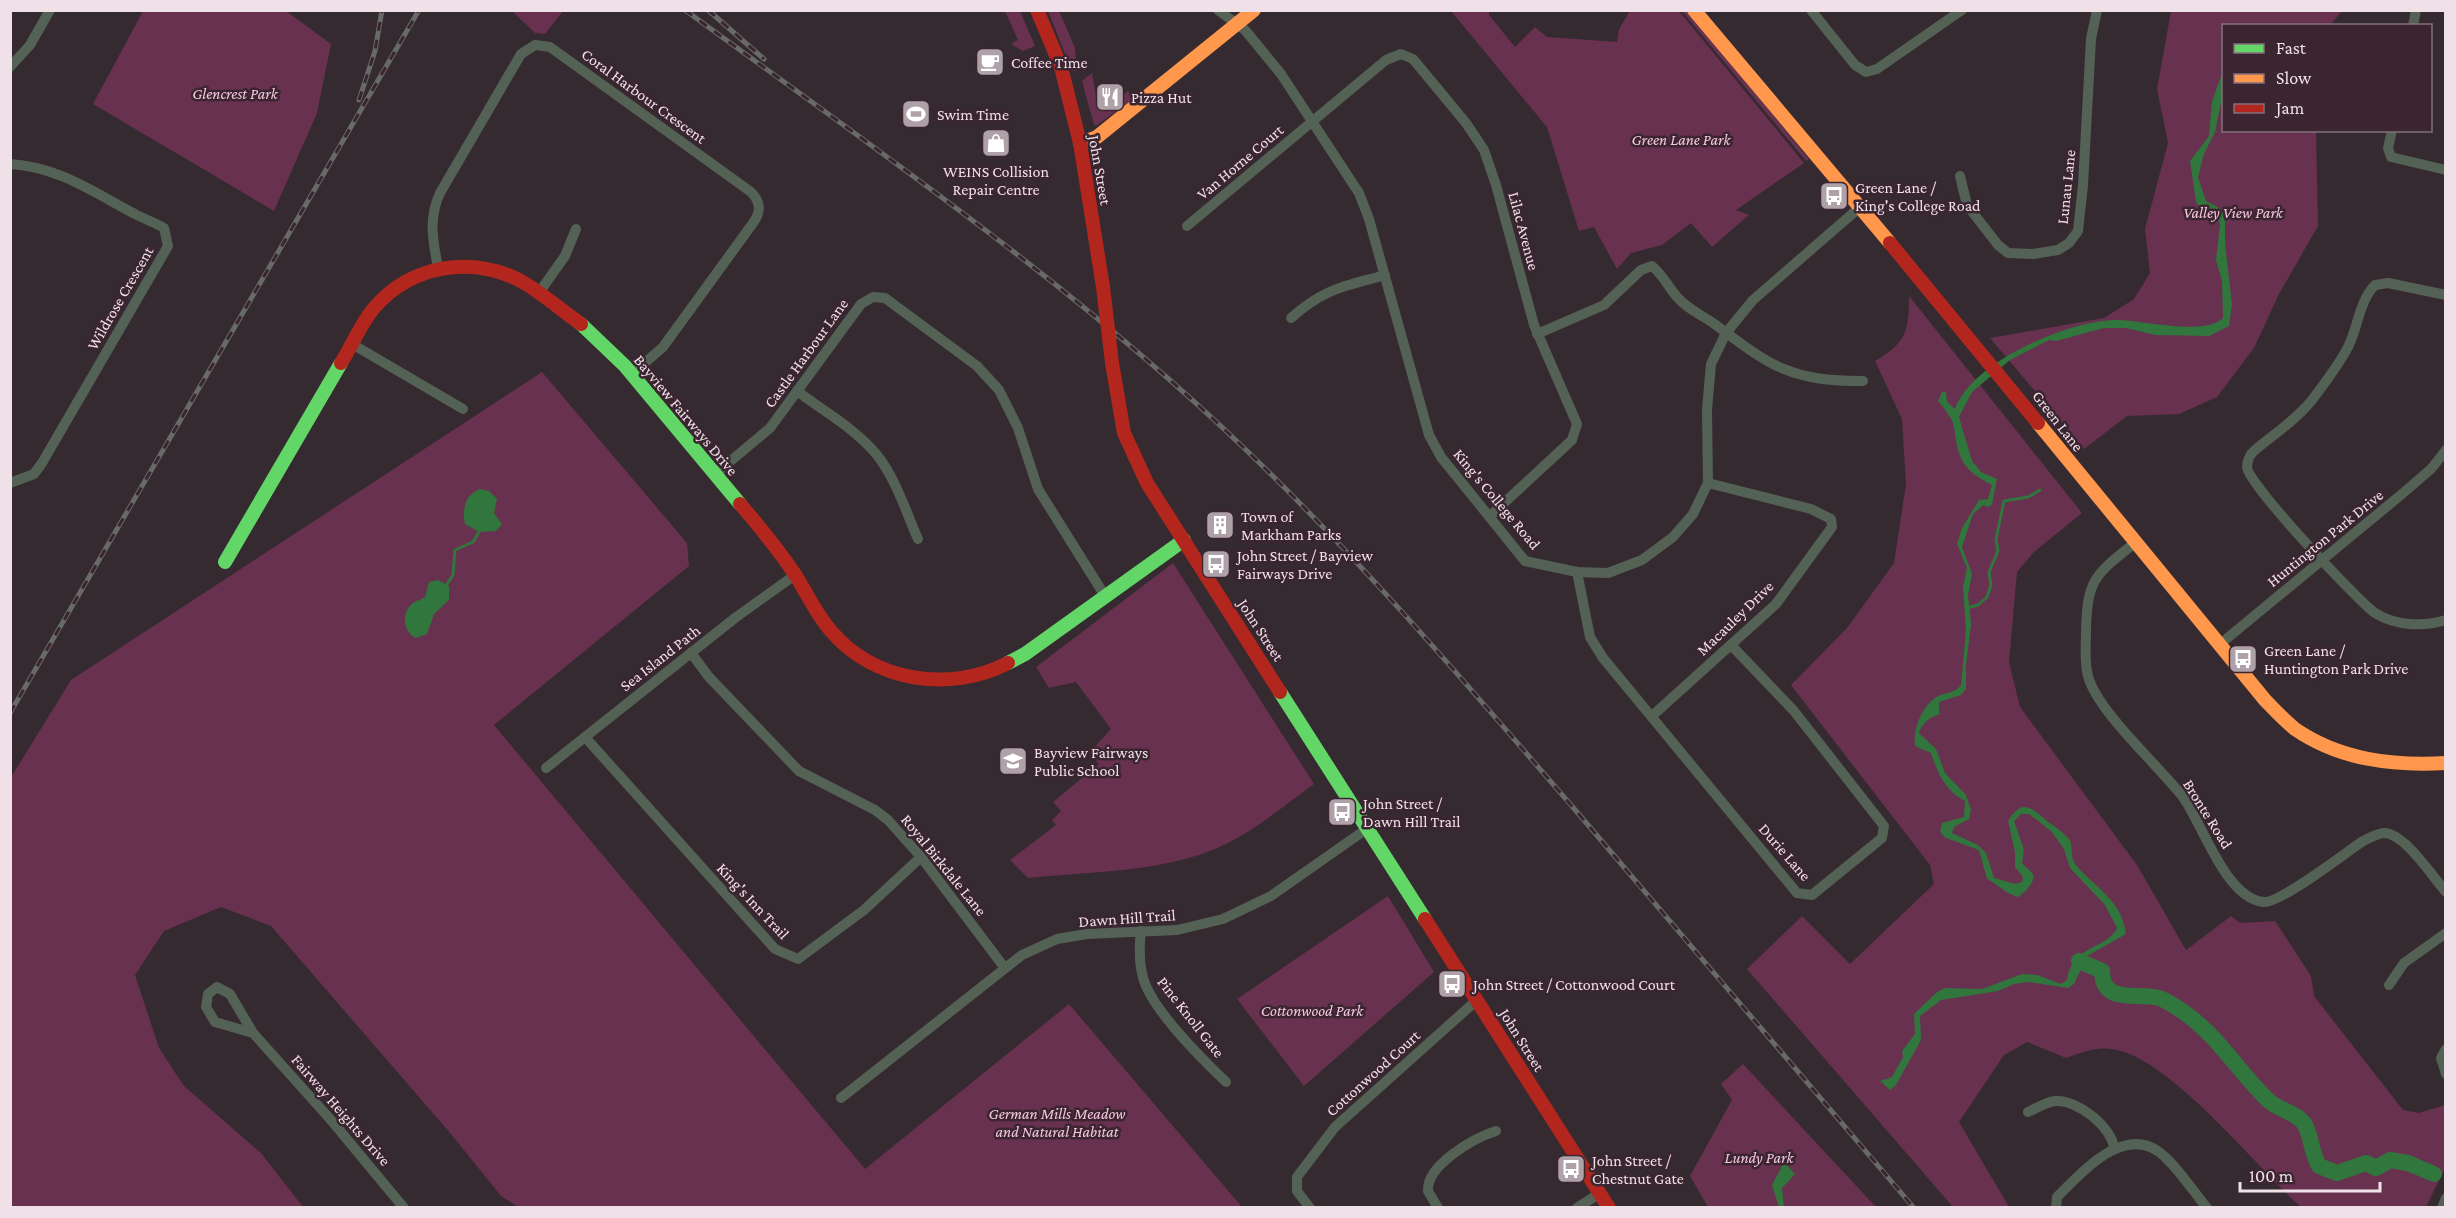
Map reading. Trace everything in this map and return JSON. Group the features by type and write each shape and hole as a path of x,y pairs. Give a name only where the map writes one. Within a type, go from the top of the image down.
{"street":[{"path":"10,67 30,45 50,10"},
{"name":"John Street","path":"1037,10 1061,67 1080,142 1103,287 1119,415 1129,448 1147,483 1609,1208"},
{"name":"King's College Road","path":"1218,10 1237,24 1281,74 1359,194 1369,219 1429,435 1454,475 1525,561 1577,572 1608,573 1642,560 1673,537 1693,514 1708,483 1707,410 1711,364 1726,333 1753,300 1859,208"},
{"path":"1080,142 1097,137 1254,10"},
{"name":"Green Lane","path":"1694,10 2022,402 2265,700 2298,731 2343,755 2406,766 2445,763"},
{"path":"1811,10 1855,65 1866,72 1877,69 1962,10"},
{"name":"Lunau Lane","path":"1960,176 1967,205 1998,245 2008,253 2033,254 2058,250 2069,243 2078,231 2083,185 2091,39 2097,10"},
{"name":"Coral Harbour Crescent","path":"438,268 431,228 434,209 440,193 521,54 535,45 550,47 751,192 759,204 759,212 753,223 663,347 631,375"},
{"name":"Lilac Avenue","path":"1312,121 1389,57 1401,54 1413,58 1466,123 1484,150 1496,185 1537,334 1576,420 1576,432 1572,440 1490,516"},
{"name":"Van Horne Court","path":"1186,226 1312,121"},
{"path":"2392,132 2388,148 2391,158 2445,170"},
{"name":"Wildrose Crescent","path":"10,164 32,165 59,173 136,215 156,222 164,228 168,246 42,463 34,474 10,483"},
{"path":"538,294 565,256 576,229"},
{"path":"1537,334 1604,305 1641,270 1652,266 1662,274 1678,299 1767,363 1803,377 1827,381 1863,381"},
{"name":"Bayview Fairways Drive","path":"225,562 373,309 386,295 414,277 438,268 484,267 513,277 603,342 795,575 819,619 854,653 883,669 927,680 966,678 1007,665 1184,540"},
{"path":"1291,318 1310,302 1329,291 1385,275"},
{"path":"2445,295 2388,283 2375,285 2366,298 2348,346 2320,390 2304,410 2253,452 2248,459 2249,476 2322,559 2376,614 2398,622 2419,625 2445,620"},
{"name":"Castle Harbour Lane","path":"714,475 770,428 861,304 873,297 890,301 977,366 999,390 1018,428 1038,489 1105,596"},
{"path":"352,344 463,409"},
{"path":"797,391 862,440 876,454 890,476 918,539"},
{"name":"Huntington Park Drive","path":"2219,645 2431,469 2445,450"},
{"name":"Macauley Drive","path":"1652,716 1776,604 1832,527 1831,519 1811,509 1708,483"},
{"name":"Bronte Road","path":"2136,542 2105,568 2091,584 2087,609 2085,663 2089,678 2094,691 2106,707 2183,798 2228,876 2240,891 2256,901 2274,901 2363,841 2378,834 2387,833 2403,842 2445,891"},
{"name":"Durie Lane","path":"1577,572 1590,637 1603,658 1797,893 1812,895 1882,838 1884,826 1801,719 1731,645"},
{"name":"Sea Island Path","path":"546,768 691,653 795,575"},
{"name":"Royal Birkdale Lane","path":"691,653 709,677 799,771 875,810 888,820 921,857 1004,967"},
{"name":"King's Inn Trail","path":"585,737 775,949 785,956 798,959 833,935 921,857"},
{"name":"Dawn Hill Trail","path":"841,1098 1022,955 1057,939 1087,933 1202,926 1239,913 1271,896 1368,828"},
{"name":"Pine Knoll Gate","path":"1141,931 1144,984 1151,996 1204,1061 1226,1082"},
{"path":"2389,985 2404,963 2445,933"},
{"name":"Fairway Heights Drive","path":"253,1033 215,1022 206,1007 208,994 217,987 230,994 253,1033 332,1120 404,1208"},
{"name":"Cottonwood Court","path":"1310,1208 1297,1191 1297,1177 1335,1127 1477,1000"},
{"path":"2445,1049 2441,1058 2445,1074"},
{"path":"2028,1112 2053,1101 2075,1107 2103,1125 2113,1137 2115,1148"},
{"path":"1438,1208 1428,1191 1431,1175 1469,1142 1496,1131"},
{"path":"2056,1208 2057,1197 2076,1177 2115,1148 2145,1145 2165,1156 2207,1208"},
{"path":"1577,1208 1600,1193"},
{"path":"2442,1208 2445,1198"}],"green space":[{"name":"Glencrest Park","path":"143,11 286,11 331,44 317,113 274,211 93,104"},
{"path":"512,11 563,11 545,34 535,33"},
{"path":"1005,11 1020,11 1035,46 1023,51 1011,44 1018,40"},
{"path":"1048,11 1059,11 1075,48 1077,71 1072,71"},
{"name":"Green Lane Park","path":"1451,11 1489,11 1489,15 1515,47 1535,27 1547,37 1617,42 1619,29 1630,11 1679,11 1804,163 1736,210 1749,215 1712,247 1691,223 1662,245 1631,253 1617,269 1594,227 1579,231 1547,127"},
{"path":"1682,11 1687,11 1809,159 1806,161"},
{"name":"Valley View Park","path":"2171,11 2342,11 2331,24 2222,24 2222,132 2316,132 2318,226 2279,294 2254,348 2217,397 2179,414 2127,416 2084,449 1990,338 2104,318 2134,299 2150,273 2145,229 2168,143 2157,89"},
{"path":"1092,73 1098,109 1104,111 1128,91 1133,99 1097,125 1094,125 1082,81"},
{"path":"1909,296 2082,513 2034,552 2017,572 2009,662 2020,707 2137,865 2186,950 2231,916 2240,923 2275,921 2311,976 2314,996 2403,1110 2419,1113 2445,1105 2445,1168 2426,1207 2301,1207 2211,1116 2158,1070 2133,1056 2111,1049 2083,1052 2066,1058 2027,1042 2004,1055 1959,1122 2009,1207 1953,1207 1747,969 1802,916 1850,964 1934,884 1930,865 1791,685 1847,628 1894,563 1906,484 1902,419 1875,361 1893,348 1904,335 1908,318"},
{"name":"German Mills Meadow and Natural Habitat","path":"542,372 687,543 689,566 494,725 865,1169 1069,1004 1242,1207 518,1207 501,1196 451,1134 271,926 221,907 164,931 135,975 159,1048 184,1086 261,1153 303,1207 11,1207 10,779 71,680"},
{"path":"1173,563 1314,784 1249,831 1226,844 1179,861 1129,869 1028,878 1010,860 1056,825 1052,820 1061,811 1053,802 1099,764 1089,753 1111,729 1076,682 1049,688 1036,667"},
{"name":"Cottonwood Park","path":"1388,896 1434,972 1304,1086 1237,999"},
{"name":"Lundy Park","path":"1743,1064 1876,1207 1708,1207 1690,1176 1732,1100 1721,1084"}],"shaded area":[{"path":"2222,74 2222,98 2215,132 2204,154 2198,177 2206,201 2221,209 2225,217 2225,244 2232,304 2229,326 2209,336 2155,335 2126,328 2104,328 2056,341 2049,340 2010,360 1972,392 1959,417 1972,461 1981,472 1997,479 1992,504 1989,507 1983,505 1973,514 1962,547 1972,574 1968,595 1971,624 1966,665 1966,689 1961,695 1939,702 1939,715 1927,721 1919,733 1936,749 1945,773 1966,795 1971,810 1969,819 1954,827 1952,833 1978,845 1986,853 1994,878 2015,884 2022,882 2023,877 2015,867 2015,852 2008,821 2018,809 2027,807 2069,839 2074,862 2113,903 2119,912 2126,934 2087,956 2074,984 2068,988 2028,982 2014,984 1998,991 1941,1000 1920,1016 1921,1040 1896,1085 1890,1090 1880,1081 1892,1077 1903,1057 1902,1051 1915,1034 1914,1014 1937,992 1945,988 1982,989 2022,974 2037,975 2061,984 2067,980 2075,960 2106,940 2117,928 2105,905 2070,868 2064,849 2051,831 2029,814 2021,814 2014,821 2024,850 2022,863 2033,876 2029,887 2018,897 1987,879 1979,850 1946,838 1940,832 1942,823 1964,817 1965,801 1947,787 1931,753 1915,746 1915,733 1922,713 1930,702 1961,685 1966,630 1963,587 1967,568 1957,544 1962,528 1979,500 1988,499 1992,485 1975,474 1964,463 1958,449 1953,424 1938,401 1942,392 1946,392 1947,402 1955,409 1965,392 1981,375 2002,360 2026,346 2076,326 2120,320 2189,327 2215,323 2223,318 2222,281 2216,260 2220,224 2215,212 2206,217 2196,202 2190,161 2209,136 2212,101"},
{"path":"480,489 489,491 497,499 494,513 502,524 496,531 479,532 465,524 466,503 475,491"},
{"path":"438,580 449,586 449,600 434,614 427,634 416,638 406,627 406,612 414,603 425,597 429,582"},
{"path":"1784,1162 1795,1174 1782,1188 1784,1207 1779,1207 1772,1185"}],"waterway":[{"path":"1967,608 1978,605 1987,597 1991,585 1989,572 1998,551 1996,539 2004,501 2028,497 2040,490"},
{"path":"447,584 453,575 455,550 473,542 479,532"},
{"path":"2079,961 2102,971 2104,982 2114,993 2159,998 2193,1019 2216,1041 2269,1101 2303,1122 2319,1166 2337,1173 2366,1163 2376,1168 2390,1160 2408,1163 2434,1174"}],"railway":[{"path":"359,100 375,51 382,10"},
{"path":"10,713 419,10"},
{"path":"685,10 901,167 1042,274 1179,388 1244,448 1331,535 1456,672 1914,1208"},
{"path":"708,10 764,59"}],"traffic: fast":[{"path":"581,324 625,366 740,504"},
{"path":"225,562 341,363"},
{"path":"1008,663 1025,654 1184,540"},
{"path":"1280,692 1425,919"}],"traffic: slow":[{"path":"1080,143 1097,137 1254,10"},
{"path":"1694,10 1890,243"},
{"path":"2038,423 2283,719 2312,739 2349,754 2387,762 2446,763"}],"traffic: jam":[{"path":"1037,10 1061,67 1080,143 1103,287"},
{"path":"1890,243 2038,423"},
{"path":"341,363 369,314 389,293 406,282 443,269 482,268 502,273 529,286 581,324"},
{"path":"1103,287 1112,363"},
{"path":"1112,363 1124,433 1147,483 1280,692"},
{"path":"740,504 788,564 831,631 869,662 891,671 938,680 962,678 1008,663"},
{"path":"1425,919 1609,1208"}],"place":[{"name":"Coffee Time","path":"990,62"},
{"name":"Pizza Hut","path":"1110,97"},
{"name":"Swim Time","path":"916,114"},
{"name":"WEINS Collision Repair Centre","path":"996,143"},
{"name":"Green Lane / King's College Road","path":"1834,196"},
{"name":"Town of Markham Parks","path":"1220,525"},
{"name":"John Street / Bayview Fairways Drive","path":"1216,564"},
{"name":"Green Lane / Huntington Park Drive","path":"2243,659"},
{"name":"Bayview Fairways Public School","path":"1013,761"},
{"name":"John Street / Dawn Hill Trail","path":"1342,812"},
{"name":"John Street / Cottonwood Court","path":"1452,984"},
{"name":"John Street / Chestnut Gate","path":"1571,1169"}]}
